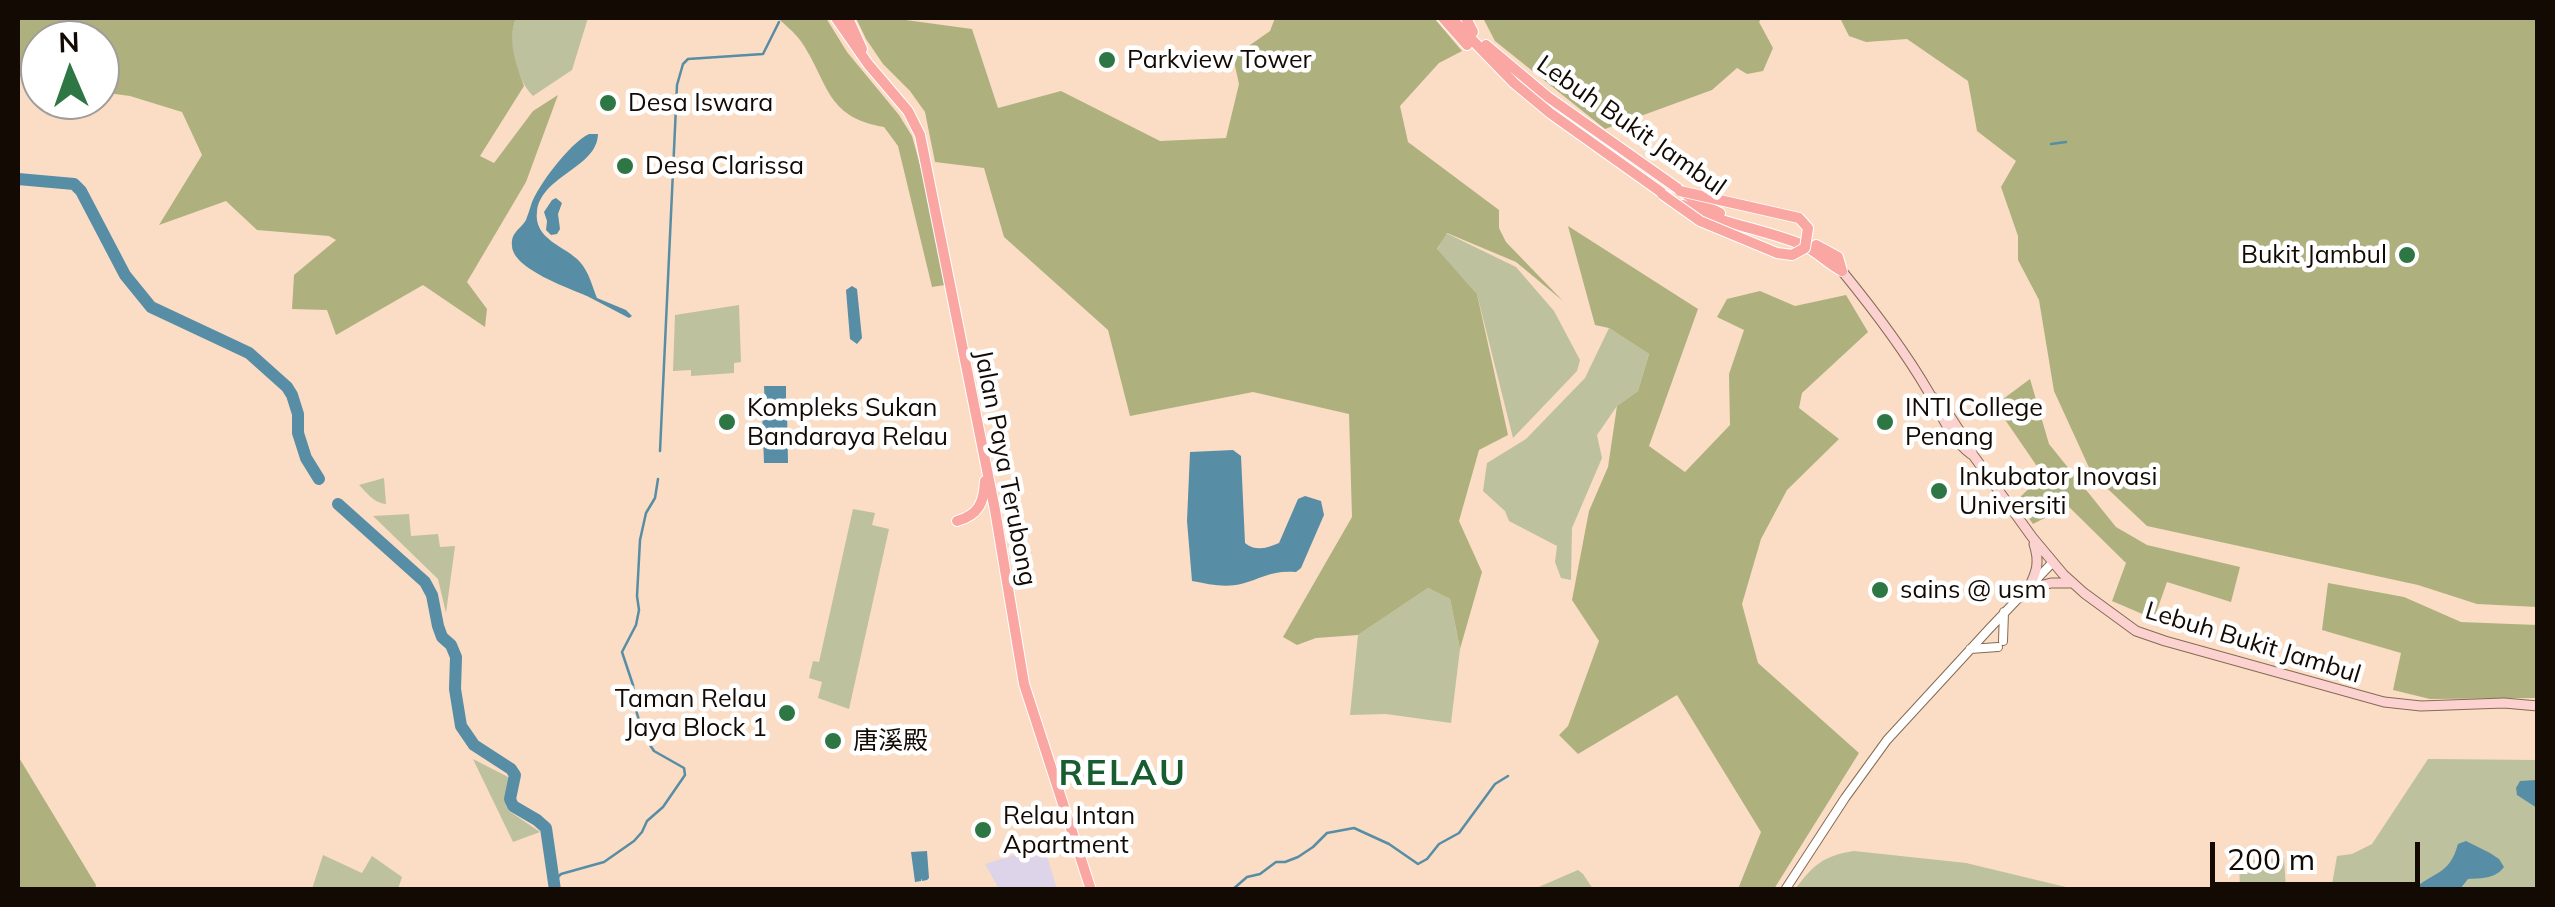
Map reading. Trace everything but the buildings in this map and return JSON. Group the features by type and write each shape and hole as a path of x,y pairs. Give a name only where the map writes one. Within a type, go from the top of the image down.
{"main road":[{"name":"Jalan Paya Terubong","path":"836,18 868,64 908,110 920,135 1024,684 1091,890"},
{"name":"Jalan Paya Terubong","path":"848,18 868,64"},
{"path":"1444,18 1469,47 1514,83"},
{"name":"Lebuh Bukit Jambul","path":"1451,18 1550,114 1662,194 1701,214 1803,246 1842,271"},
{"name":"Lebuh Bukit Jambul","path":"1463,18 1493,52 1548,97 1680,191 1716,212 1808,242 1838,257 1842,271 1883,322 1958,440 2032,537 2072,583 2136,631 2364,698 2421,706 2538,706"},
{"path":"1662,194 1700,221 1777,253 1792,255 1805,248 1808,228 1799,218 1680,191"},
{"path":"958,521 975,513 982,503 985,463"},
{"path":"2028,589 2039,560 2032,537"},
{"path":"2028,589 2072,583"}],"street":[{"path":"1785,890 1888,740 2053,562"},
{"path":"1970,649 2001,644 2004,612"}],"shaded area":[{"path":"1044,846 1057,889 999,889 985,864"}],"green space":[{"path":"18,18 516,18 512,44 524,86 480,156 494,163 533,111 558,95 526,182 467,282 487,309 485,327 423,285 336,335 327,310 292,309 294,275 336,240 329,236 257,230 226,201 159,225 202,155 182,112 120,95 120,20 20,20 18,76"},
{"path":"516,18 588,18 572,70 533,96 514,59 512,38"},
{"path":"778,18 826,18 847,52 899,115 912,136 924,179 945,285 932,287 898,146 884,127 864,122 839,106 800,40"},
{"path":"856,18 891,18 972,29 998,108 1061,91 1160,141 1226,138 1239,84 1233,57 1270,31 1275,18 1434,18 1462,51 1439,63 1400,106 1408,142 1499,210 1499,228 1506,242 1563,301 1516,262 1447,233 1437,249 1477,294 1508,435 1479,450 1459,521 1482,572 1460,649 1450,599 1428,588 1358,635 1316,638 1297,645 1283,637 1352,517 1349,414 1253,392 1130,416 1108,330 1004,237 984,168 935,162 925,112 883,64"},
{"path":"1483,18 1762,18 1759,22 1773,48 1763,71 1747,74 1737,68 1712,90 1605,129 1495,41"},
{"path":"1840,18 2537,18 2537,607 2477,604 2418,585 2147,526 2092,474 2054,391 2039,300 2018,260 2018,236 2001,187 2016,161 1977,131 1968,81 1907,39 1866,42 1849,36"},
{"path":"1568,226 1698,309 1649,446 1685,472 1730,425 1729,374 1744,330 1717,317 1727,299 1760,291 1795,306 1846,295 1868,332 1802,393 1799,408 1839,439 1787,490 1761,539 1742,604 1758,663 1859,753 1774,889 1738,889 1761,832 1677,695 1578,754 1559,735 1568,726 1599,641 1572,600 1589,511 1608,467 1617,406 1638,391 1649,354 1609,328 1595,325"},
{"path":"1446,233 1516,267 1554,311 1580,360 1577,371 1513,438 1477,294 1437,250"},
{"path":"739,305 741,362 734,363 734,373 691,376 691,370 673,371 675,315"},
{"path":"1609,328 1649,354 1638,391 1617,406 1597,435 1602,458 1572,528 1571,580 1561,578 1555,562 1557,546 1509,521 1505,511 1483,491 1487,463 1526,439 1585,378"},
{"path":"2030,379 2049,444 2116,527 2147,545 2240,567 2231,602 2167,582 2154,619 2112,601 2126,563 2068,506 2033,524 2016,501 2043,475 1995,405"},
{"path":"384,478 386,504 374,500 359,485"},
{"path":"853,509 875,513 872,525 889,529 849,709 818,698 822,682 809,678 813,661 819,662"},
{"path":"409,514 411,536 438,534 440,547 455,546 446,613 438,579 373,516"},
{"path":"2328,583 2404,597 2461,622 2537,625 2537,698 2430,699 2393,690 2401,653 2322,630"},
{"path":"1428,588 1450,599 1460,649 1451,723 1386,714 1350,715 1358,635"},
{"path":"18,756 96,885 95,889 18,889"},
{"path":"473,759 510,778 506,806 540,832 513,842"},
{"path":"2428,759 2537,760 2537,889 2331,890 2337,856 2372,844"},
{"path":"1854,851 1966,863 2074,889 1795,889 1820,863"},
{"path":"323,855 362,873 372,856 402,877 398,889 312,889"},
{"path":"2284,858 2286,889 2240,889 2239,861"},
{"path":"1578,870 1593,889 1534,889"}],"water":[{"path":"589,134 598,134 595,146 580,164 548,189 541,199 537,221 545,236 583,266 597,298 626,310 632,316 629,318 531,270 512,246 514,235 526,220 547,176"},
{"path":"556,198 562,203 558,214 560,229 551,235 546,230 544,212"},
{"path":"852,286 857,289 862,338 857,344 850,339 846,290"},
{"path":"764,386 786,386 786,405 765,406"},
{"path":"762,410 787,410 788,463 764,463"},
{"path":"1233,450 1241,456 1245,543 1249,546 1262,548 1279,543 1298,499 1305,496 1321,501 1324,515 1296,572 1273,573 1235,585 1192,581 1187,521 1190,452"},
{"path":"2538,780 2537,808 2517,795 2516,788 2520,781"},
{"path":"2466,841 2499,859 2504,867 2492,876 2468,879 2460,889 2414,889 2445,868 2458,844"},
{"path":"927,851 929,878 915,882 911,852"}],"waterway":[{"path":"660,451 677,85 688,59 763,54 779,22"},
{"path":"2051,144 2066,142"},
{"path":"18,179 74,184 125,275 151,307 249,353 287,387 298,414 298,433 306,458 319,479"},
{"path":"552,883 561,874 604,862 634,841 685,775 684,768 654,751 644,736 622,652 636,625 640,540 658,479"},
{"path":"338,504 425,582 442,637 456,657 455,689 461,726 474,745 515,775 510,799 513,806 546,828 555,890"},
{"path":"1232,890 1276,862 1298,857 1327,833 1354,828 1389,844 1418,864 1439,844 1459,833 1495,784 1508,776"}],"place":[{"name":"Parkview Tower","path":"1107,60"},
{"name":"Desa Iswara","path":"608,103"},
{"name":"Desa Clarissa","path":"625,166"},
{"name":"Bukit Jambul","path":"2407,255"},
{"name":"Kompleks Sukan Bandaraya Relau","path":"727,422"},
{"name":"INTI College Penang","path":"1885,422"},
{"name":"Inkubator Inovasi Universiti","path":"1939,491"},
{"name":"sains @ usm","path":"1880,590"},
{"name":"Taman Relau Jaya Block 1","path":"787,713"},
{"name":"唐溪殿","path":"833,741"},
{"name":"Relau Intan Apartment","path":"983,830"}],"district":[{"name":"RELAU","path":"1123,774"}]}
